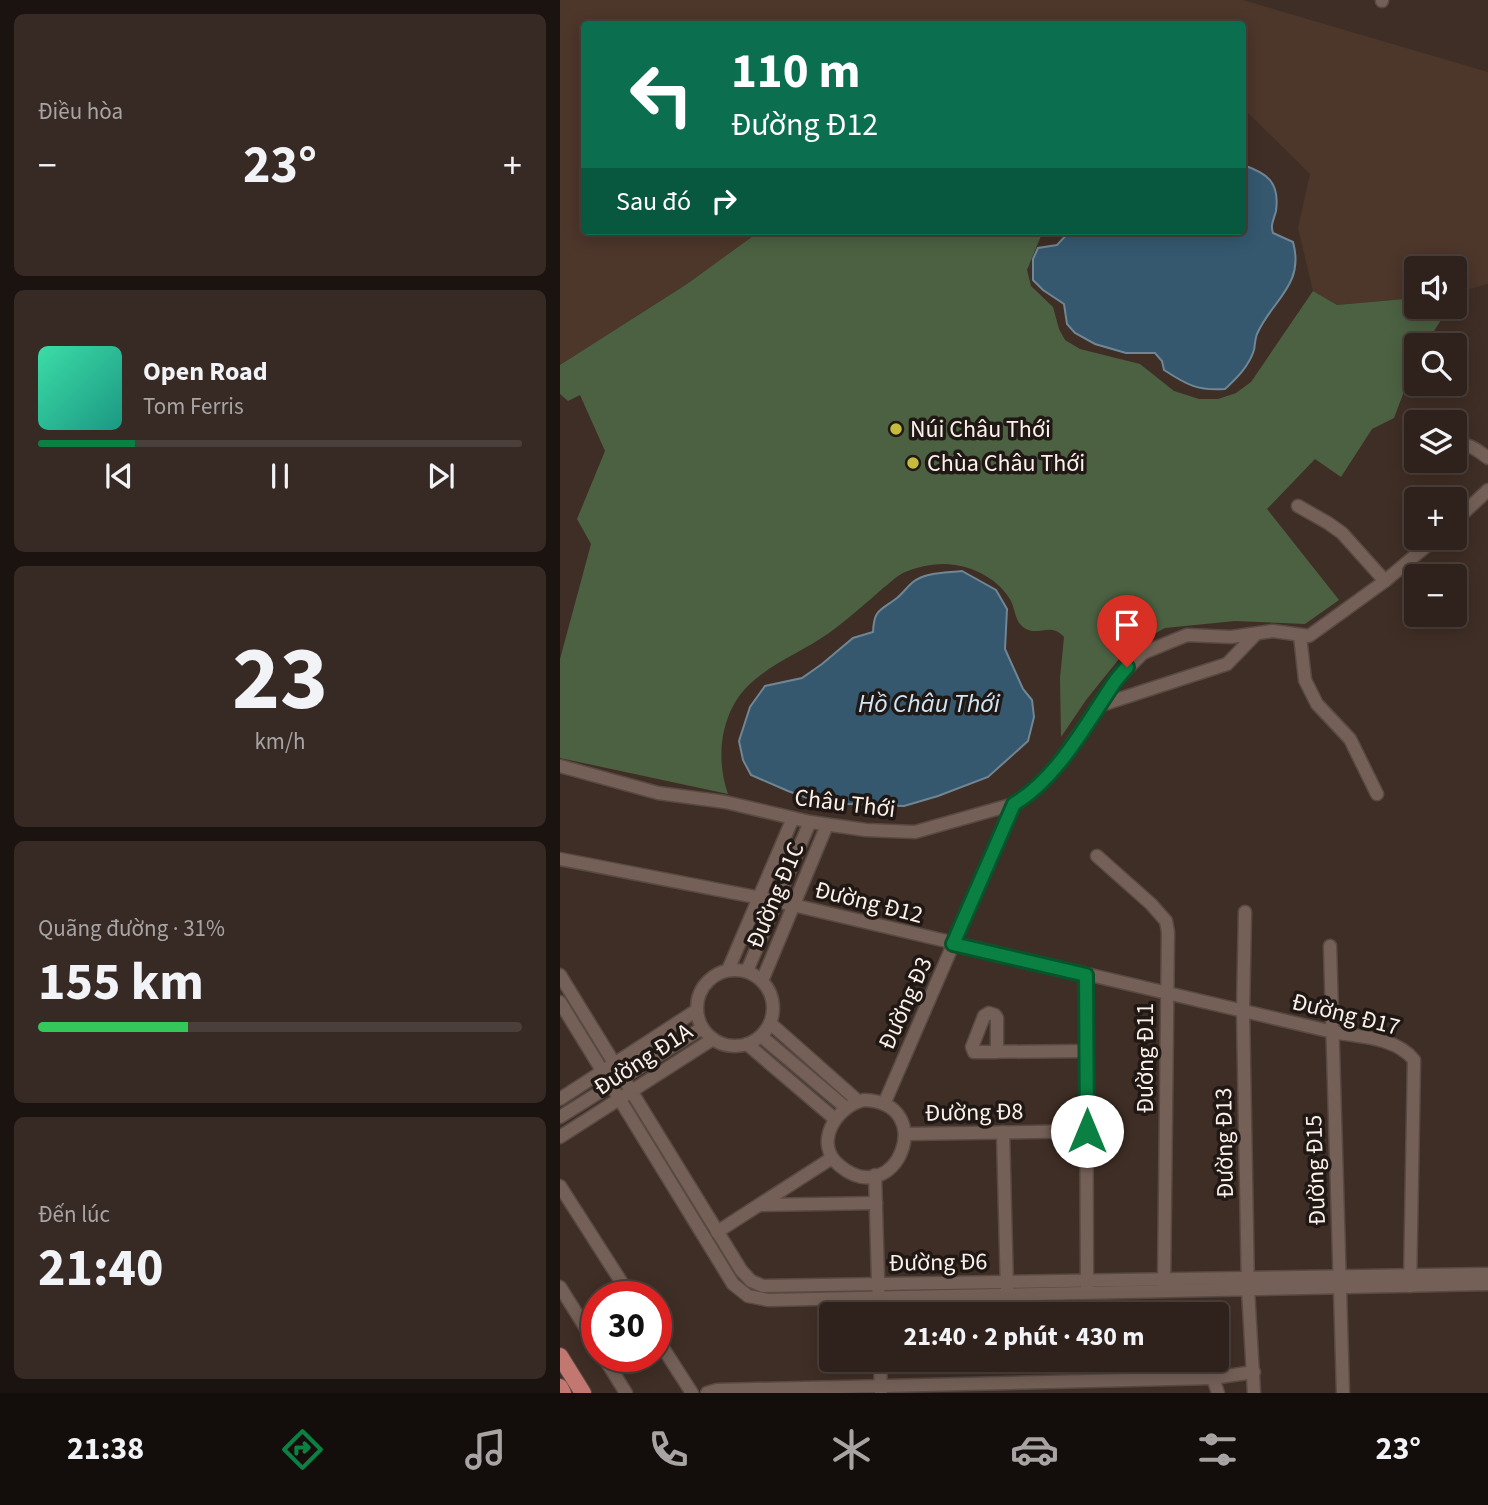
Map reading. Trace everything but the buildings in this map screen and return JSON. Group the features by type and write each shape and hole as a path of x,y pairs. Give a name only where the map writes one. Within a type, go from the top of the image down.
{"main road":[{"path":"560,1356 583,1393"},
{"path":"560,1387 564,1393"}],"street":[{"path":"1467,445 1488,458"},
{"path":"1467,510 1488,490"},
{"path":"1298,506 1342,533 1385,581"},
{"path":"1377,794 1350,739 1317,704 1305,680 1300,636 1309,636 1323,628 1422,550"},
{"name":"Châu Thới","path":"560,766 658,793 725,802 810,822 866,830 915,832 1014,804 1024,798 1053,771 1127,667 1143,653 1158,645 1187,635 1231,637 1273,631 1300,636"},
{"path":"1098,706 1227,664 1256,634"},
{"name":"Đường Đ3","path":"884,1104 1014,804"},
{"name":"Đường Đ1C","path":"728,970 793,818"},
{"name":"Đường Đ1C","path":"747,971 810,822"},
{"name":"Đường Đ1C","path":"762,981 827,825"},
{"name":"Đường Đ11","path":"1097,856 1166,921 1168,932 1164,1285"},
{"name":"Đường Đ12","path":"560,859 776,901 1166,993"},
{"name":"Đường Đ13","path":"1245,912 1243,1011 1248,1284 1254,1393"},
{"name":"Đường Đ15","path":"1330,946 1342,1393"},
{"path":"728,970 747,971 762,981 769,991 773,1003 770,1023 761,1036 747,1044 730,1046 713,1039 702,1028 697,1010 702,989 709,980 728,970"},
{"name":"Đường Đ6","path":"560,975 730,1254 751,1281 763,1286 789,1293 1339,1283 1410,1281 1488,1274"},
{"path":"1086,975 1087,1287"},
{"name":"Đường Đ17","path":"1166,993 1391,1044 1406,1050 1414,1060 1410,1281"},
{"path":"560,1003 573,996"},
{"name":"Đường Đ6","path":"560,1003 733,1284 748,1296 768,1300 789,1293"},
{"name":"Đường Đ1A","path":"560,1099 697,1010"},
{"path":"770,1023 858,1101"},
{"name":"Đường Đ1A","path":"560,1117 702,1028"},
{"path":"761,1036 845,1107"},
{"name":"Đường Đ1A","path":"560,1137 713,1039"},
{"path":"747,1044 835,1119"},
{"path":"997,1052 1087,1052"},
{"path":"795,1085 813,1062"},
{"path":"874,1100 884,1104 894,1111 902,1122 905,1134 900,1158 892,1167 875,1175 860,1176 849,1172 832,1158 829,1136 835,1119 845,1107 858,1101 874,1100"},
{"name":"Đường Đ8","path":"905,1134 1087,1131"},
{"path":"1003,1132 1007,1288"},
{"path":"717,1232 832,1158"},
{"path":"875,1175 878,1302"},
{"path":"560,1186 621,1281"},
{"path":"677,1194 689,1186"},
{"path":"758,1205 876,1203"},
{"path":"718,1261 730,1254"},
{"name":"Đường Đ6","path":"1410,1281 1488,1284"},
{"path":"560,1287 581,1320"},
{"path":"672,1362 692,1393"},
{"path":"613,1372 626,1393"},
{"path":"707,1393 717,1390 881,1389 1213,1378 1254,1372"},
{"path":"1213,1378 1218,1393"}],"shaded area":[{"path":"560,0 1243,0 1488,72 1488,284 1467,290 1467,256 1404,256 1404,299 1337,305 1313,291 1298,228 1310,174 1246,111 1246,21 581,21 581,235 754,235 687,284 560,365"}],"green space":[{"path":"754,235 1041,235 1027,270 1031,286 1053,307 1065,340 1080,349 1140,364 1174,391 1199,399 1218,399 1236,393 1251,382 1313,291 1337,305 1404,299 1404,319 1442,319 1433,333 1404,333 1404,392 1394,418 1372,429 1341,477 1315,459 1267,509 1339,600 1305,624 1235,621 1165,628 1127,649 1086,700 1061,737 1060,678 1064,637 1053,630 1026,629 1019,623 1011,601 1001,587 979,572 955,565 929,565 897,576 836,628 776,664 742,693 728,716 723,738 721,761 728,794 560,758 560,659 591,544 577,519 605,451 580,395 568,401 560,394 560,365 687,284"}],"water":[{"path":"1246,166 1265,175 1274,186 1277,201 1272,230 1273,233 1293,242 1295,270 1285,291 1263,322 1249,361 1238,376 1225,389 1207,389 1186,383 1164,370 1162,361 1155,353 1126,353 1095,344 1075,333 1067,324 1064,304 1033,280 1033,259 1038,248 1057,245 1066,235 1246,235"},
{"name":"Hồ Châu Thới","path":"962,571 996,590 1007,609 1005,649 1023,689 1032,700 1034,717 1028,741 988,777 904,806 821,803 751,775 743,760 739,741 750,707 765,686 802,678 853,638 873,632 879,611 918,579 936,573"}],"place":[{"name":"Núi Châu Thới","path":"896,429"},
{"name":"Chùa Châu Thới","path":"913,463"}],"route":[{"path":"1087,1131 1086,975 953,944 1014,804 1053,771 1127,667"}]}
